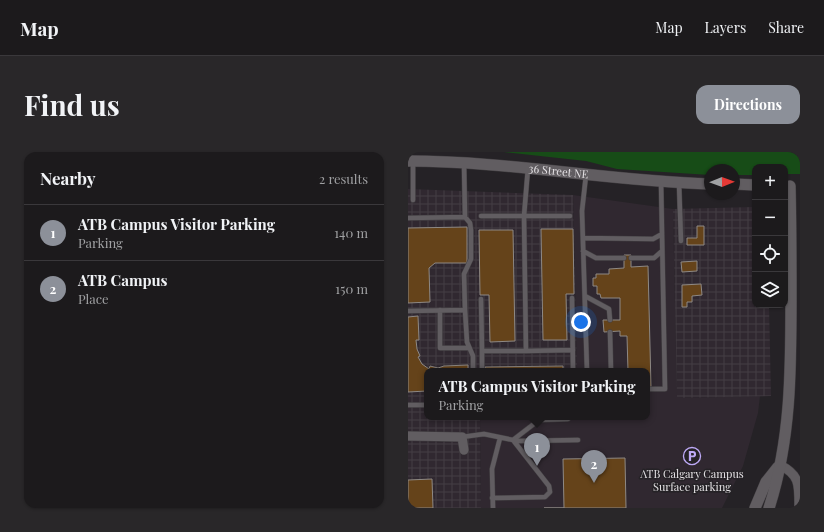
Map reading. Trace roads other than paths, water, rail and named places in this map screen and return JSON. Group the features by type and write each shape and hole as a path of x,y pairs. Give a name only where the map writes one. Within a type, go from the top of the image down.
{"street":[{"name":"36 Street NE","path":"411,161 464,162 586,175 704,184"},
{"path":"740,184 752,185"},
{"path":"769,508 780,465 791,380 792,186"},
{"path":"408,436 462,437 464,450"},
{"path":"755,508 766,482 780,465"},
{"path":"780,465 792,470 799,479 799,508"}],"lane":[{"path":"411,161 413,200"},
{"path":"464,162 465,217 468,220 471,230 471,259 464,274 465,310 468,348 473,356 473,368"},
{"path":"526,351 524,216 528,168"},
{"path":"586,175 582,211 587,368"},
{"path":"650,389 665,389 661,181"},
{"path":"679,183 681,241"},
{"path":"481,216 570,216"},
{"path":"408,218 465,217"},
{"path":"583,238 653,239 662,234"},
{"path":"583,251 596,258 624,258"},
{"path":"631,258 654,258 662,251"},
{"path":"585,296 609,309 610,320"},
{"path":"572,298 573,368"},
{"path":"481,299 482,368"},
{"path":"440,310 440,348 468,348"},
{"path":"408,311 465,310"},
{"path":"610,332 611,368"},
{"path":"482,351 573,350"},
{"path":"408,405 424,405"},
{"path":"513,440 539,420"},
{"path":"462,437 484,434 513,440 578,440"},
{"path":"493,508 492,469 500,438"},
{"path":"492,498 545,497 550,492 549,486 513,440"}],"place":[{"name":"ATB Calgary Campus Surface parking","path":"692,456"},
{"name":"ATB Campus Visitor Parking","path":"537,466"},
{"name":"ATB Campus","path":"594,483"}]}
